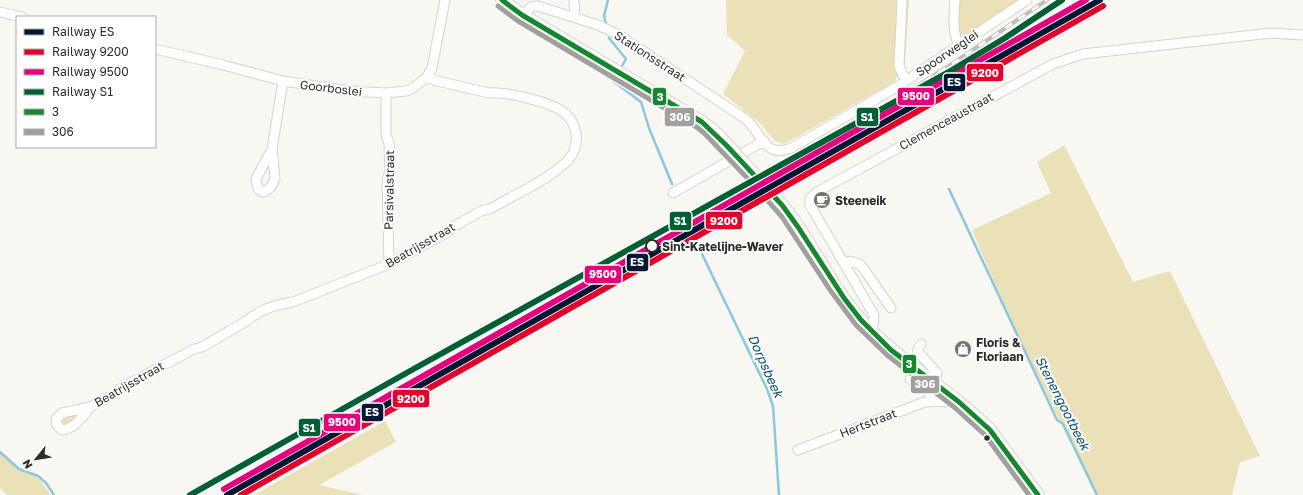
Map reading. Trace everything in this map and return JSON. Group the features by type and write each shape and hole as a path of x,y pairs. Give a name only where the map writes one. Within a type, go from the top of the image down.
{"street":[{"path":"427,77 432,68 445,0"},
{"path":"502,0 522,15 702,122 716,133 783,206 799,227 847,302 869,330 892,350 962,404 990,430 1038,495"},
{"path":"574,0 575,18"},
{"path":"902,0 899,66 906,81"},
{"path":"954,0 955,36 958,45"},
{"name":"Spoorweglei","path":"764,141 773,150 778,152 791,148 906,81 1027,0"},
{"name":"Stationsstraat","path":"522,15 530,7 538,6 598,25 619,35 747,120 764,141"},
{"path":"0,12 18,16"},
{"name":"Clemenceaustraat","path":"869,330 873,326 874,315 813,211 810,205 810,199 813,194 1053,64 1083,54 1271,34 1303,34"},
{"name":"Goorboslei","path":"156,49 283,81 349,92 386,93 406,91 413,88 427,77"},
{"name":"Beatrijsstraat","path":"90,407 160,367 194,349 202,347 259,312 283,303 293,302 389,264 446,233 453,227 481,211 490,209 550,175 570,158 576,146 576,135 573,123 566,114 558,108 540,101 498,92 489,93 437,81 427,77"},
{"path":"272,149 283,81"},
{"name":"Parsivalstraat","path":"386,93 386,135 389,143 390,171 387,180 389,264"},
{"path":"673,193 764,141"},
{"path":"844,263 851,262 861,265 892,308"},
{"path":"922,344 918,349 918,352 937,373 934,382"},
{"name":"Hertstraat","path":"910,379 939,401"},
{"name":"Hertstraat","path":"798,450 932,400 962,404"}],"shaded area":[{"path":"726,0 909,0 905,65 894,82 784,144 775,141 760,123 723,94 745,51 727,35"},
{"path":"958,0 1020,0 964,37 958,32"},
{"path":"1064,145 1133,282 1170,271 1260,456 1240,462 1232,495 1096,495 1011,322 972,230 1051,193 1037,162"},
{"path":"81,413 71,423 67,425 63,424 63,417"},
{"path":"385,421 396,442 319,485 363,495 254,495"},
{"path":"0,452 18,470 33,475 40,480 51,495 7,495 0,488"}],"waterway":[{"name":"Dorpsbeek","path":"606,24 604,16 608,0"},
{"name":"Dorpsbeek","path":"609,38 626,59 622,66"},
{"name":"Dorpsbeek","path":"615,79 613,81 641,102 649,128 672,184"},
{"name":"Stenengootbeek","path":"949,189 1057,420 1063,424 1097,495"},
{"name":"Dorpsbeek","path":"702,254 767,389 773,406 779,495"},
{"path":"0,452 19,469 38,476 46,483 54,495"}],"railway":[{"path":"871,115 949,66 1047,0"}],"rail line":[{"name":"S1","path":"190,495 952,70 1005,38 1062,0"},
{"name":"9500","path":"224,489 1086,0"},
{"name":"ES","path":"227,495 1100,0"},
{"name":"9200","path":"241,495 1103,6"}],"transit line":[{"name":"3","path":"502,0 522,15 702,122 727,146 782,205 844,298 861,320 891,350 959,402 990,430 1038,495"},
{"name":"306","path":"498,6 518,21 704,133 782,217 830,290 856,325 887,355 954,407 985,435 1029,495"}],"place":[{"name":"Steeneik","path":"822,200"},
{"name":"Sint-Katelijne-Waver","path":"652,246"},
{"name":"Floris & Floriaan","path":"963,349"}]}
